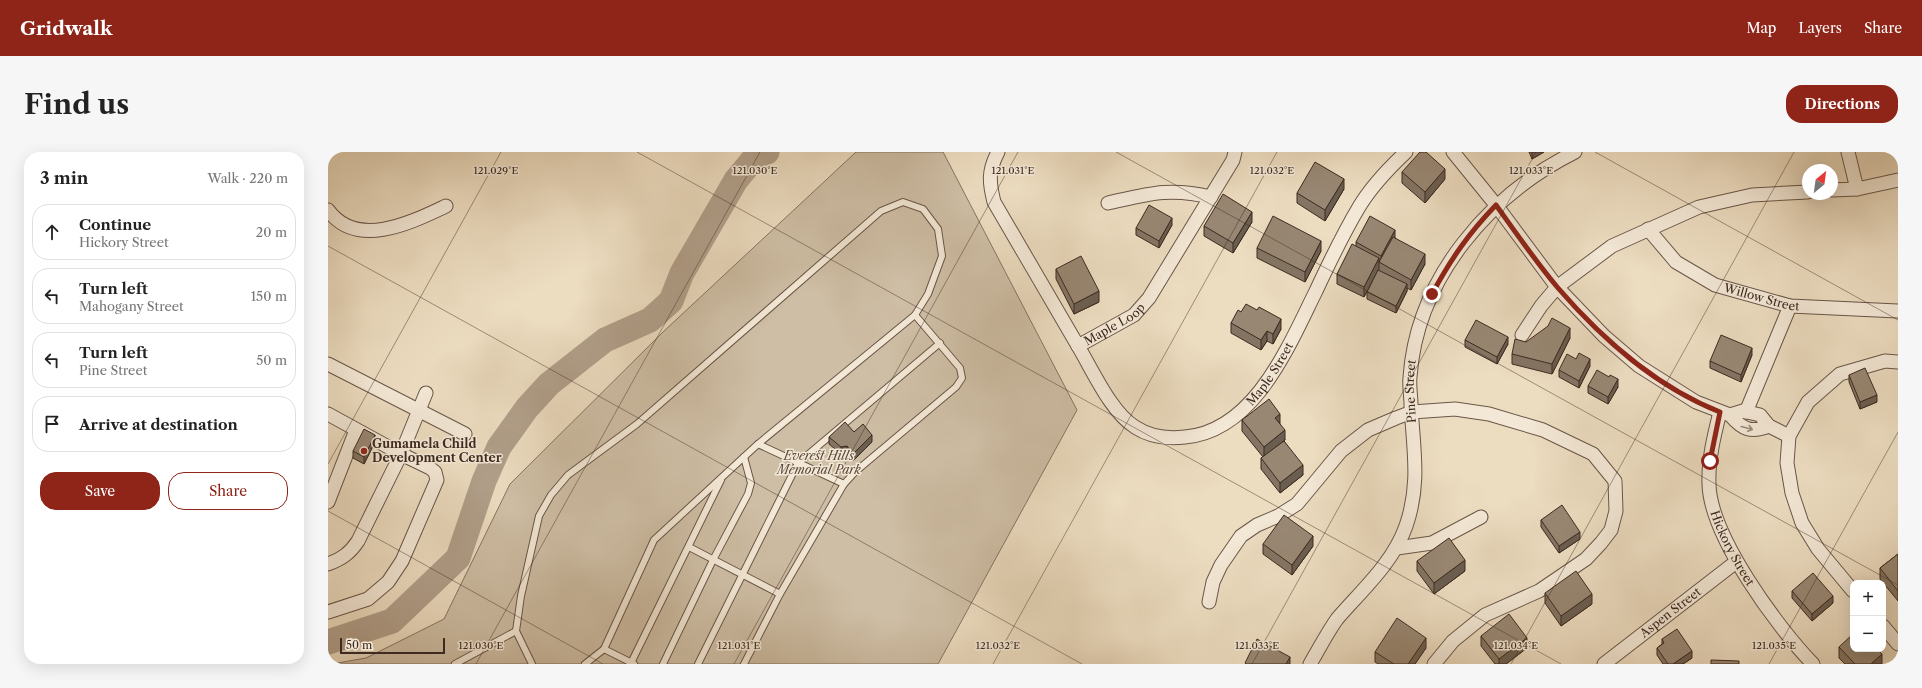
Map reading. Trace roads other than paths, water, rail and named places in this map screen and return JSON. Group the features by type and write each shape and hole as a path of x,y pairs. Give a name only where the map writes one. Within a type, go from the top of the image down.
{"street":[{"name":"Maple Loop","path":"998,152 991,167 989,184 994,202 1078,346 1134,315 1149,298 1233,160 1235,152"},
{"name":"Maple Street","path":"1078,346 1110,400 1120,414 1135,427 1153,435 1172,438 1193,436 1216,428 1241,411 1261,390 1275,371 1293,340 1359,206 1385,173 1406,152"},
{"path":"1453,152 1496,205 1557,287 1604,336 1639,366 1689,398 1725,414 1739,426 1756,431 1769,426"},
{"name":"Pine Street","path":"1310,664 1337,620 1397,548 1406,526 1415,492 1416,461 1410,378 1414,350 1421,324 1432,294 1455,255 1473,229 1496,205 1556,162 1575,152"},
{"path":"1848,152 1857,189"},
{"path":"1838,190 1857,189 1898,180"},
{"path":"1108,203 1170,191 1191,192 1211,197"},
{"path":"1522,335 1541,306 1557,287 1612,246 1699,207 1752,195 1802,192"},
{"path":"328,210 331,215 345,225 360,230 373,231 408,224 446,206"},
{"name":"Willow Street","path":"1648,230 1676,262 1715,285 1790,306 1898,311"},
{"path":"1746,412 1790,306"},
{"path":"1850,587 1818,549 1802,522 1791,486 1787,463 1788,436 1808,402 1840,374 1885,361 1898,362"},
{"path":"328,364 419,412 466,434"},
{"path":"328,564 341,559 351,551 358,541 401,454 426,393"},
{"path":"1209,602 1213,582 1221,565 1241,536 1257,525 1278,516 1297,504 1341,451 1368,430 1412,412 1462,410 1489,414 1543,430 1593,454 1615,481 1616,511 1611,530 1586,559 1539,591 1485,615 1454,641 1434,664"},
{"path":"1725,414 1746,412 1760,415 1769,426 1788,436"},
{"path":"328,414 430,468 435,472 437,480 402,561 388,582 368,599 328,612"},
{"name":"Hickory Street","path":"1725,414 1710,461 1709,486 1715,514 1736,562 1801,659 1813,664"},
{"path":"328,502 356,430"},
{"path":"1397,548 1432,543 1481,517"},
{"name":"Aspen Street","path":"1604,664 1736,562"},
{"path":"1886,630 1898,644"}],"lane":[{"path":"532,664 516,631 521,596 539,516 551,495 568,475 637,424 881,212 903,202 923,209 938,229 942,256 928,294 915,315 744,456 654,540 604,649 585,664"},
{"path":"744,664 780,594 844,484 852,475 960,383 962,373 960,368 915,315"},
{"path":"698,664 741,574 798,463 940,343"},
{"path":"758,444 844,484"},
{"path":"663,664 713,560 748,494 751,483 744,456"},
{"path":"604,649 633,663 723,476"},
{"path":"689,547 780,594"},
{"path":"455,664 516,631"}],"waterway":[{"path":"328,642 392,621 458,558 484,481 499,447 527,408 549,384 605,340 650,320 671,301 682,273 736,180 756,156 767,152"}],"place":[{"name":"Gumamela Child Development Center","path":"364,451"}],"park label":[{"name":"Everest Hills Memorial Park","path":"819,463"}]}
